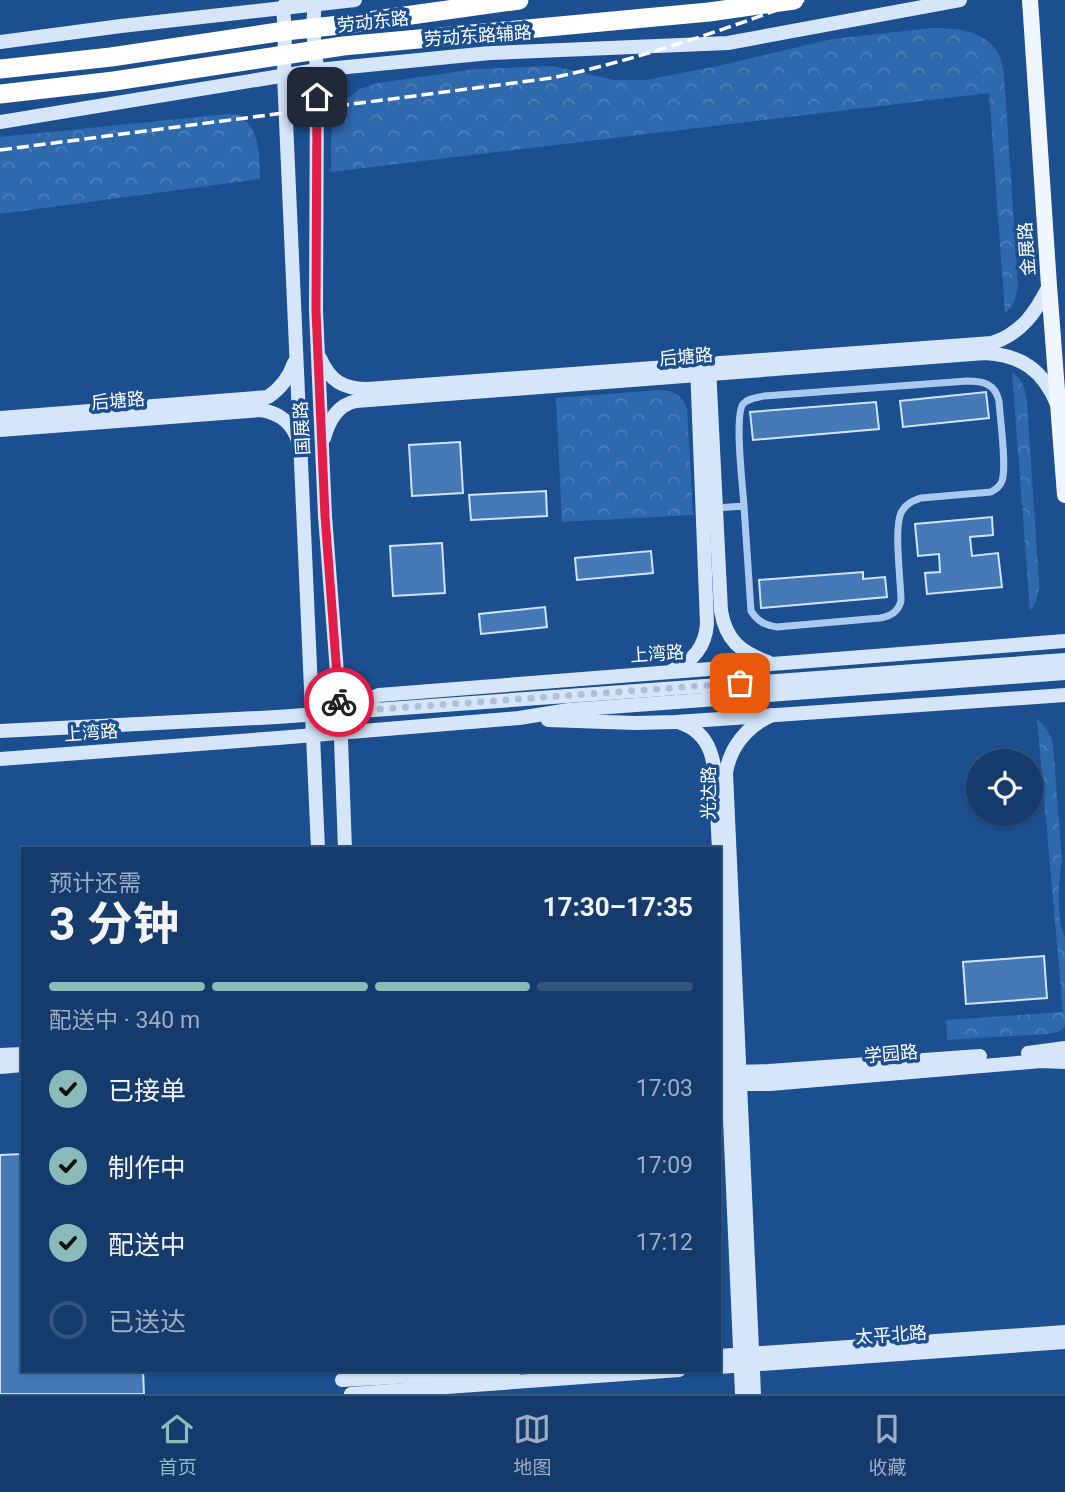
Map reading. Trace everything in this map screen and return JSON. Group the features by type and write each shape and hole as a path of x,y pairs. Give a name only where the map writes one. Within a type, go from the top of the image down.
{"highway":[{"name":"劳动东路","path":"0,69 111,57 519,0"},
{"name":"劳动东路","path":"0,94 114,81 357,44 709,12 794,0"}],"main road":[{"path":"0,42 285,4 355,0"},
{"name":"劳动东路辅路","path":"0,122 317,70 490,53 728,43 960,0"},
{"name":"金展路","path":"1030,0 1065,495"},
{"name":"国展路","path":"315,3 313,28 317,70 317,351 340,712 345,847"},
{"name":"国展路","path":"285,4 284,75 318,847"},
{"name":"后塘路","path":"322,450 332,417 346,403 356,401 992,343 1004,339 1025,324 1049,286"},
{"name":"后塘路","path":"317,351 334,380 356,389 985,353 1018,359 1035,372 1050,389 1058,407"},
{"name":"后塘路","path":"0,418 268,397 277,391 290,374 296,355"},
{"path":"703,370 716,508 723,624 735,645 768,663 776,663"},
{"path":"667,673 684,665 697,653 707,624 703,370"},
{"name":"后塘路","path":"0,430 261,410 270,411 292,427 300,451"},
{"name":"上湾路","path":"340,712 379,695 1065,641"},
{"name":"上湾路","path":"0,759 519,718 569,710 928,676 1065,660"},
{"name":"上湾路","path":"0,731 277,718 928,676 1065,673"},
{"name":"上湾路","path":"519,718 677,722 1065,695"},
{"name":"光达路","path":"729,1078 726,773 732,750 743,736 758,722 772,715"},
{"name":"光达路","path":"677,722 698,733 712,752 716,774 719,847"},
{"name":"光达路","path":"721,909 746,1359 754,1394"},
{"name":"学园路","path":"729,1078 1065,1048"},
{"path":"0,1055 21,1054"},
{"name":"学园路","path":"729,1078 770,1084 1041,1061 1065,1062"},
{"path":"0,1067 21,1065"},
{"name":"太平北路","path":"721,1366 746,1359 1065,1332"},
{"name":"太平北路","path":"721,1356 746,1359 1065,1342"},
{"name":"光达路","path":"742,1394 746,1359"},
{"path":"351,1394 366,1384 494,1372"},
{"path":"342,1381 366,1384 634,1372"}],"street":[{"path":"967,381 986,382 997,394 1004,467 1002,483 990,492 921,498 906,505 901,512 898,528 901,601 896,612 889,616 777,627 765,625 756,619 749,601 744,506 739,423 741,407 746,401 764,396 967,381"},
{"path":"716,508 744,506"}],"green space":[{"path":"932,28 962,30 980,36 995,48 1000,57 1004,74 1018,283 1015,300 1005,313 989,93 331,172 333,118 344,102 359,89 378,83 476,69 552,66 614,80 645,80 832,39"},
{"path":"240,115 252,129 258,144 260,179 0,214 0,137"},
{"path":"1012,372 1023,385 1027,402 1039,583 1037,598 1030,611"},
{"path":"659,390 676,394 687,408 693,515 562,522 556,398"},
{"path":"1037,719 1047,730 1053,744 1062,861 1059,900 1060,920 1065,938 1065,1027 1058,1032 1047,1034 947,1040 946,1020 1063,1012 1043,787 1043,749 1040,749"}],"building":[{"path":"986,392 989,418 903,427 900,401"},
{"path":"876,402 879,429 753,440 750,412"},
{"path":"460,442 463,493 412,496 409,445"},
{"path":"546,491 547,516 471,520 469,495"},
{"path":"992,517 993,535 970,537 972,556 998,553 1002,587 927,594 925,573 940,572 939,554 918,556 915,524"},
{"path":"442,543 445,593 393,596 390,546"},
{"path":"651,551 653,573 577,580 575,558"},
{"path":"863,572 863,579 885,577 887,597 761,608 759,580"},
{"path":"545,607 547,627 481,634 479,614"},
{"path":"1044,956 1047,998 966,1004 963,962"},
{"path":"21,1154 21,1372 143,1372 144,1394 0,1394 0,1155"}],"railway":[{"path":"0,150 552,78 680,44 804,0"}],"way so far":[{"path":"339,702 340,712 740,683"}],"route":[{"path":"317,97 316,311 325,516 339,702"}]}
